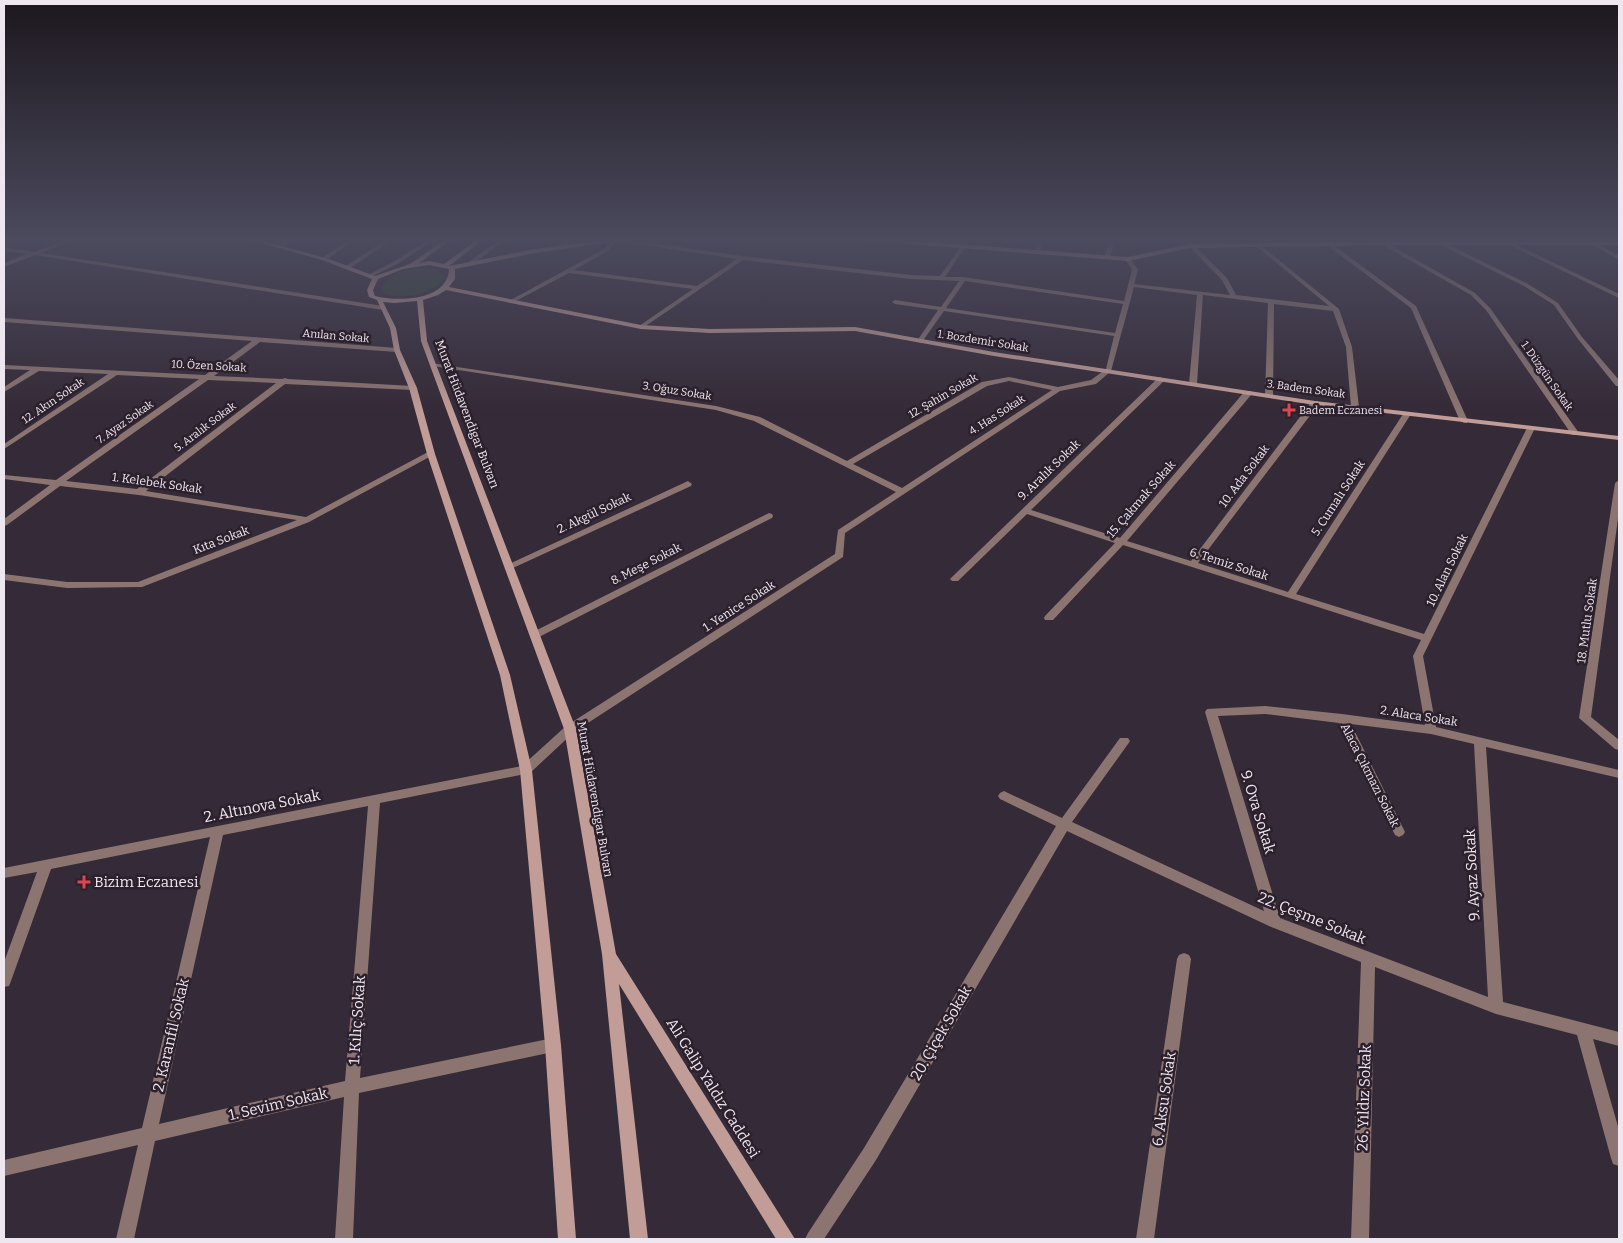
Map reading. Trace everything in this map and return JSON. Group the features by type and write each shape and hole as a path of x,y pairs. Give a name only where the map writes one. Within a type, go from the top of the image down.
{"main road":[{"path":"373,297 382,304 393,328 397,350 413,388 431,454 505,675 526,770 553,1045 567,1239"},
{"name":"1. Bozdemir Sokak","path":"487,297 641,327 710,331 855,329 1109,370"},
{"path":"382,304 420,298"},
{"name":"Murat Hüdavendigar Bulvarı","path":"420,298 424,341 570,729 609,954 639,1239"},
{"name":"3. Badem Sokak","path":"1109,370 1316,403 1619,438"},
{"name":"Ali Galip Yaldız Caddesi","path":"609,954 786,1239"}],"street":[{"path":"333,297 382,304"},
{"path":"510,302 520,297"},
{"path":"641,327 686,297"},
{"path":"920,341 950,297"},
{"path":"1085,297 1126,303"},
{"path":"1109,370 1128,297"},
{"path":"1193,384 1200,297"},
{"path":"1234,297 1336,309"},
{"path":"1321,297 1336,309 1349,347 1355,407"},
{"path":"1400,297 1414,307 1464,420"},
{"name":"1. Düzgün Sokak","path":"1476,297 1488,309 1575,433"},
{"path":"1545,297 1556,304 1580,338 1619,384"},
{"path":"1269,396 1271,301"},
{"path":"895,302 1118,335"},
{"name":"Anılan Sokak","path":"4,320 397,350"},
{"path":"4,328 12,322"},
{"name":"7. Ayaz Sokak","path":"4,523 57,483 259,340"},
{"name":"3. Oğuz Sokak","path":"433,364 716,408 757,419 901,491"},
{"name":"10. Özen Sokak","path":"4,367 413,388"},
{"path":"4,390 37,369"},
{"name":"4. Has Sokak","path":"901,491 1058,389 1093,382 1109,370"},
{"name":"12. Akın Sokak","path":"4,447 115,373"},
{"name":"12. Şahin Sokak","path":"847,464 985,384 1009,378 1058,389"},
{"name":"9. Aralık Sokak","path":"955,579 1162,379"},
{"name":"5. Aralık Sokak","path":"139,492 285,380"},
{"name":"15. Çakmak Sokak","path":"1049,618 1122,541 1248,393"},
{"name":"10. Ada Sokak","path":"1192,565 1316,403"},
{"name":"5. Cumalı Sokak","path":"1290,596 1407,414"},
{"name":"10. Alan Sokak","path":"1431,730 1418,656 1531,428"},
{"name":"Kıta Sokak","path":"4,577 67,585 139,585 306,520 431,454"},
{"name":"1. Kelebek Sokak","path":"4,477 139,492 306,520"},
{"name":"18. Mutlu Sokak","path":"1619,483 1585,718 1619,746"},
{"name":"2. Akgül Sokak","path":"510,566 688,484"},
{"name":"1. Yenice Sokak","path":"570,729 840,555 841,532 901,491"},
{"name":"6. Temiz Sokak","path":"1025,511 1426,639"},
{"name":"8. Meşe Sokak","path":"535,635 769,516"},
{"name":"2. Alaca Sokak","path":"1211,712 1265,710 1431,730 1619,774"},
{"name":"9. Ova Sokak","path":"1211,712 1274,922"},
{"name":"Alaca Çıkmazı Sokak","path":"1342,718 1399,832"},
{"path":"526,770 570,729"},
{"name":"20. Çiçek Sokak","path":"814,1239 870,1154 1064,824 1124,740"},
{"name":"9. Ayaz Sokak","path":"1480,742 1496,1006"},
{"name":"2. Altınova Sokak","path":"4,873 526,770"},
{"name":"22. Çeşme Sokak","path":"1004,796 1274,922 1496,1006 1619,1039"},
{"name":"1. Kılıç Sokak","path":"344,1239 352,1087 374,801"},
{"name":"2. Karanfil Sokak","path":"125,1239 218,831"},
{"path":"4,981 46,865"},
{"name":"26. Yıldız Sokak","path":"1360,1239 1368,958"},
{"name":"6. Aksu Sokak","path":"1145,1239 1184,959"},
{"path":"1583,1029 1619,1158"},
{"name":"1. Sevim Sokak","path":"4,1168 352,1087 553,1045"}],"place":[{"name":"Badem Eczanesi","path":"1289,410"},
{"name":"Bizim Eczanesi","path":"84,882"}]}
